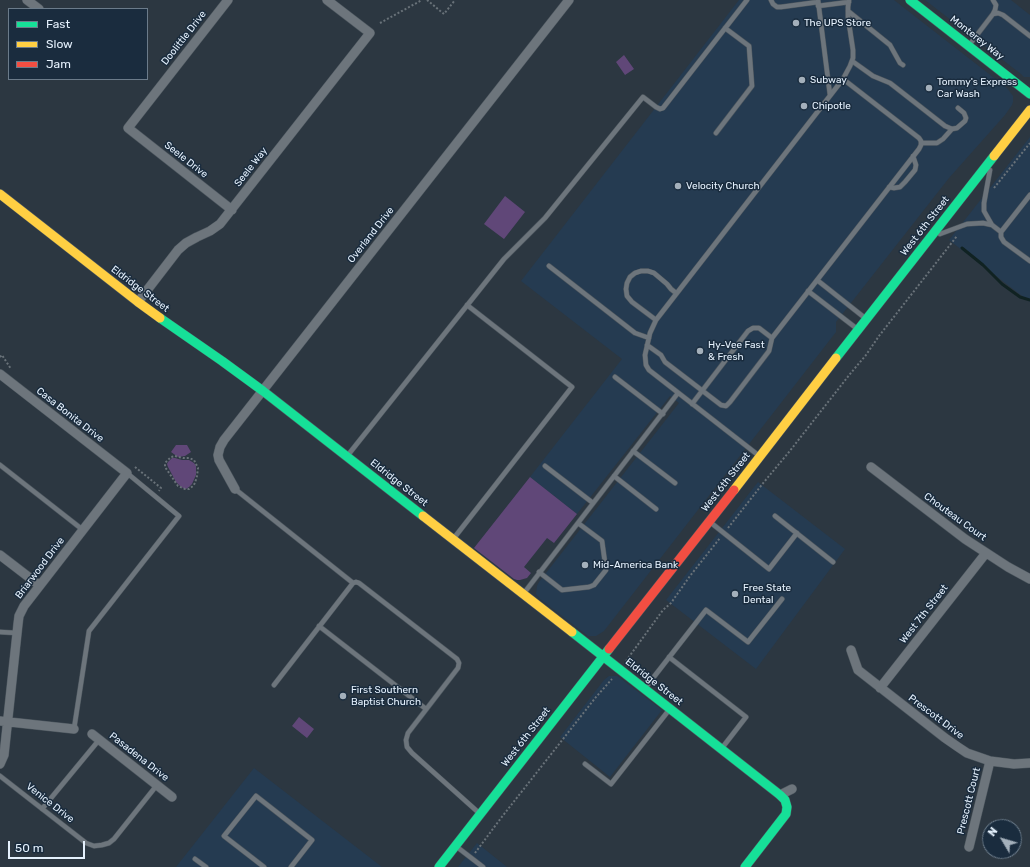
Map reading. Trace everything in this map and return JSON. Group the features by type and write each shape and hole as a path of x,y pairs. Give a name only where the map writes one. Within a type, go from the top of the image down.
{"street":[{"path":"27,0 38,8"},
{"name":"Doolittle Drive","path":"128,128 228,0"},
{"name":"Seele Way","path":"138,302 178,250 186,243 210,231 220,224 370,34 326,0"},
{"name":"Overland Drive","path":"235,490 218,455 224,440 569,0"},
{"name":"Monterey Way","path":"915,2 968,46 1030,94"},
{"name":"West 6th Street","path":"439,867 1030,110"},
{"name":"Seele Drive","path":"128,128 232,210"},
{"name":"Eldridge Street","path":"0,194 138,302 262,391 780,795"},
{"name":"Casa Bonita Drive","path":"0,374 127,473"},
{"name":"Chouteau Court","path":"871,467 940,521 986,553 1030,579"},
{"name":"Briarwood Drive","path":"0,764 4,755 4,722 19,616 24,606 39,585 127,473"},
{"name":"West 7th Street","path":"880,688 986,553"},
{"path":"0,555 39,585"},
{"name":"Prescott Drive","path":"851,650 858,670 945,738 967,753 990,762 1014,764 1030,763"},
{"path":"4,722 74,730"},
{"name":"Pasadena Drive","path":"92,734 172,797"},
{"name":"Prescott Court","path":"969,847 990,762"},
{"path":"745,867 786,814 787,807 785,800 780,795 792,789"}],"lane":[{"path":"347,457 504,259 545,218 643,97 656,108 663,108 747,0"},
{"path":"759,456 649,370 646,365 645,355 649,338 656,320 843,79 852,61 853,50 848,17 849,1 777,7 771,0"},
{"path":"968,46 993,14 996,5 993,0"},
{"path":"818,3 830,95"},
{"path":"848,11 890,45 900,63 903,65"},
{"path":"993,14 1002,14 1030,36"},
{"path":"716,133 752,86 749,46 725,28"},
{"path":"852,61 873,76 890,83 945,126 952,129"},
{"path":"647,345 661,355 665,362 721,405 726,406 770,351 772,338 919,149 921,143 919,138 843,79"},
{"path":"921,143 937,143 952,129 957,128 965,121 966,118 964,113 958,108"},
{"path":"889,188 900,187 915,170 916,165 913,156"},
{"path":"992,159 984,201 984,211 992,225 1001,232"},
{"path":"1029,259 1004,242 1000,237 1001,232 1030,195"},
{"path":"929,239 967,224 983,223 992,225"},
{"path":"549,266 635,333 649,338"},
{"path":"656,320 632,302 627,296 626,289 630,277 641,271 654,273 676,293"},
{"path":"816,280 867,319"},
{"path":"808,291 858,330"},
{"path":"453,539 572,387 467,305"},
{"path":"692,404 748,331 753,328 759,328 772,338"},
{"path":"615,377 663,414"},
{"path":"523,594 678,393"},
{"path":"634,451 675,483"},
{"path":"0,465 83,530"},
{"path":"545,466 593,503"},
{"path":"74,730 89,631 179,516 127,473"},
{"path":"614,476 656,509"},
{"path":"235,490 353,583 359,583 457,659 459,663 458,668 408,733 406,740 407,747 480,814"},
{"path":"775,516 833,562"},
{"path":"709,521 769,569 797,533"},
{"path":"540,572 562,590 594,585 606,570 602,541 578,523"},
{"path":"274,684 353,583"},
{"path":"645,689 706,610 748,642 782,599"},
{"path":"319,626 426,709"},
{"path":"0,632 17,634"},
{"path":"669,657 746,717 721,748"},
{"path":"585,764 611,784 670,709"},
{"path":"42,809 99,740"},
{"name":"Venice Drive","path":"0,776 86,843 94,846 109,843 114,839 157,784"},
{"path":"264,867 224,836 256,796 312,840 291,867"},
{"path":"456,846 482,867"},
{"path":"195,859 206,867"}],"path":[{"path":"380,23 422,0"},
{"path":"427,0 444,14 455,0"},
{"path":"984,201 1030,143"},
{"path":"472,858 506,812 596,697 604,689 663,610 671,603 711,548 866,355 879,336 967,224"},
{"path":"175,456 194,460 198,468 195,483 189,489 181,488 165,467 166,461 175,456"}],"shaded area":[{"path":"739,0 894,0 1007,88 1013,96 1013,102 1005,115 949,178 836,322 836,332 604,631 596,636 588,636 540,599 536,594 537,586 679,403 670,396 577,514 530,477 622,359 521,281"},
{"path":"925,0 1011,0 1030,15 1030,77 1024,77"},
{"path":"624,55 634,69 625,75 616,62"},
{"path":"1030,137 1030,302 949,240"},
{"path":"505,196 525,212 504,239 484,224"},
{"path":"176,445 187,445 191,452 185,456 178,457 171,452"},
{"path":"172,458 189,460 196,466 196,475 192,484 186,489 176,482 168,467 167,464"},
{"path":"530,477 577,514 554,543 547,538 524,567 531,573 527,578 517,580 474,548"},
{"path":"758,482 845,549 756,669 666,600"},
{"path":"609,676 617,676 662,710 610,777 560,737 604,680"},
{"path":"299,717 314,729 307,738 292,726"},
{"path":"254,768 382,867 176,867"},
{"path":"477,843 507,867 458,867"}],"waterway":[{"path":"962,248 983,265 1002,284 1020,297 1030,300"}],"traffic: fast":[{"path":"910,0 1030,94"},
{"path":"836,358 994,156"},
{"path":"160,318 263,391 423,516"},
{"path":"572,632 785,800 787,807 786,814 745,867"},
{"path":"439,867 609,649"}],"traffic: slow":[{"path":"994,156 1030,110"},
{"path":"0,194 160,318"},
{"path":"734,490 836,358"},
{"path":"423,516 572,632"}],"traffic: jam":[{"path":"609,649 734,490"}],"place":[{"name":"The UPS Store","path":"796,23"},
{"name":"Subway","path":"802,80"},
{"name":"Tommy's Express Car Wash","path":"929,88"},
{"name":"Chipotle","path":"804,106"},
{"name":"Velocity Church","path":"678,186"},
{"name":"Hy-Vee Fast & Fresh","path":"700,351"},
{"name":"Mid-America Bank","path":"585,565"},
{"name":"Free State Dental","path":"735,594"},
{"name":"First Southern Baptist Church","path":"343,696"}]}
